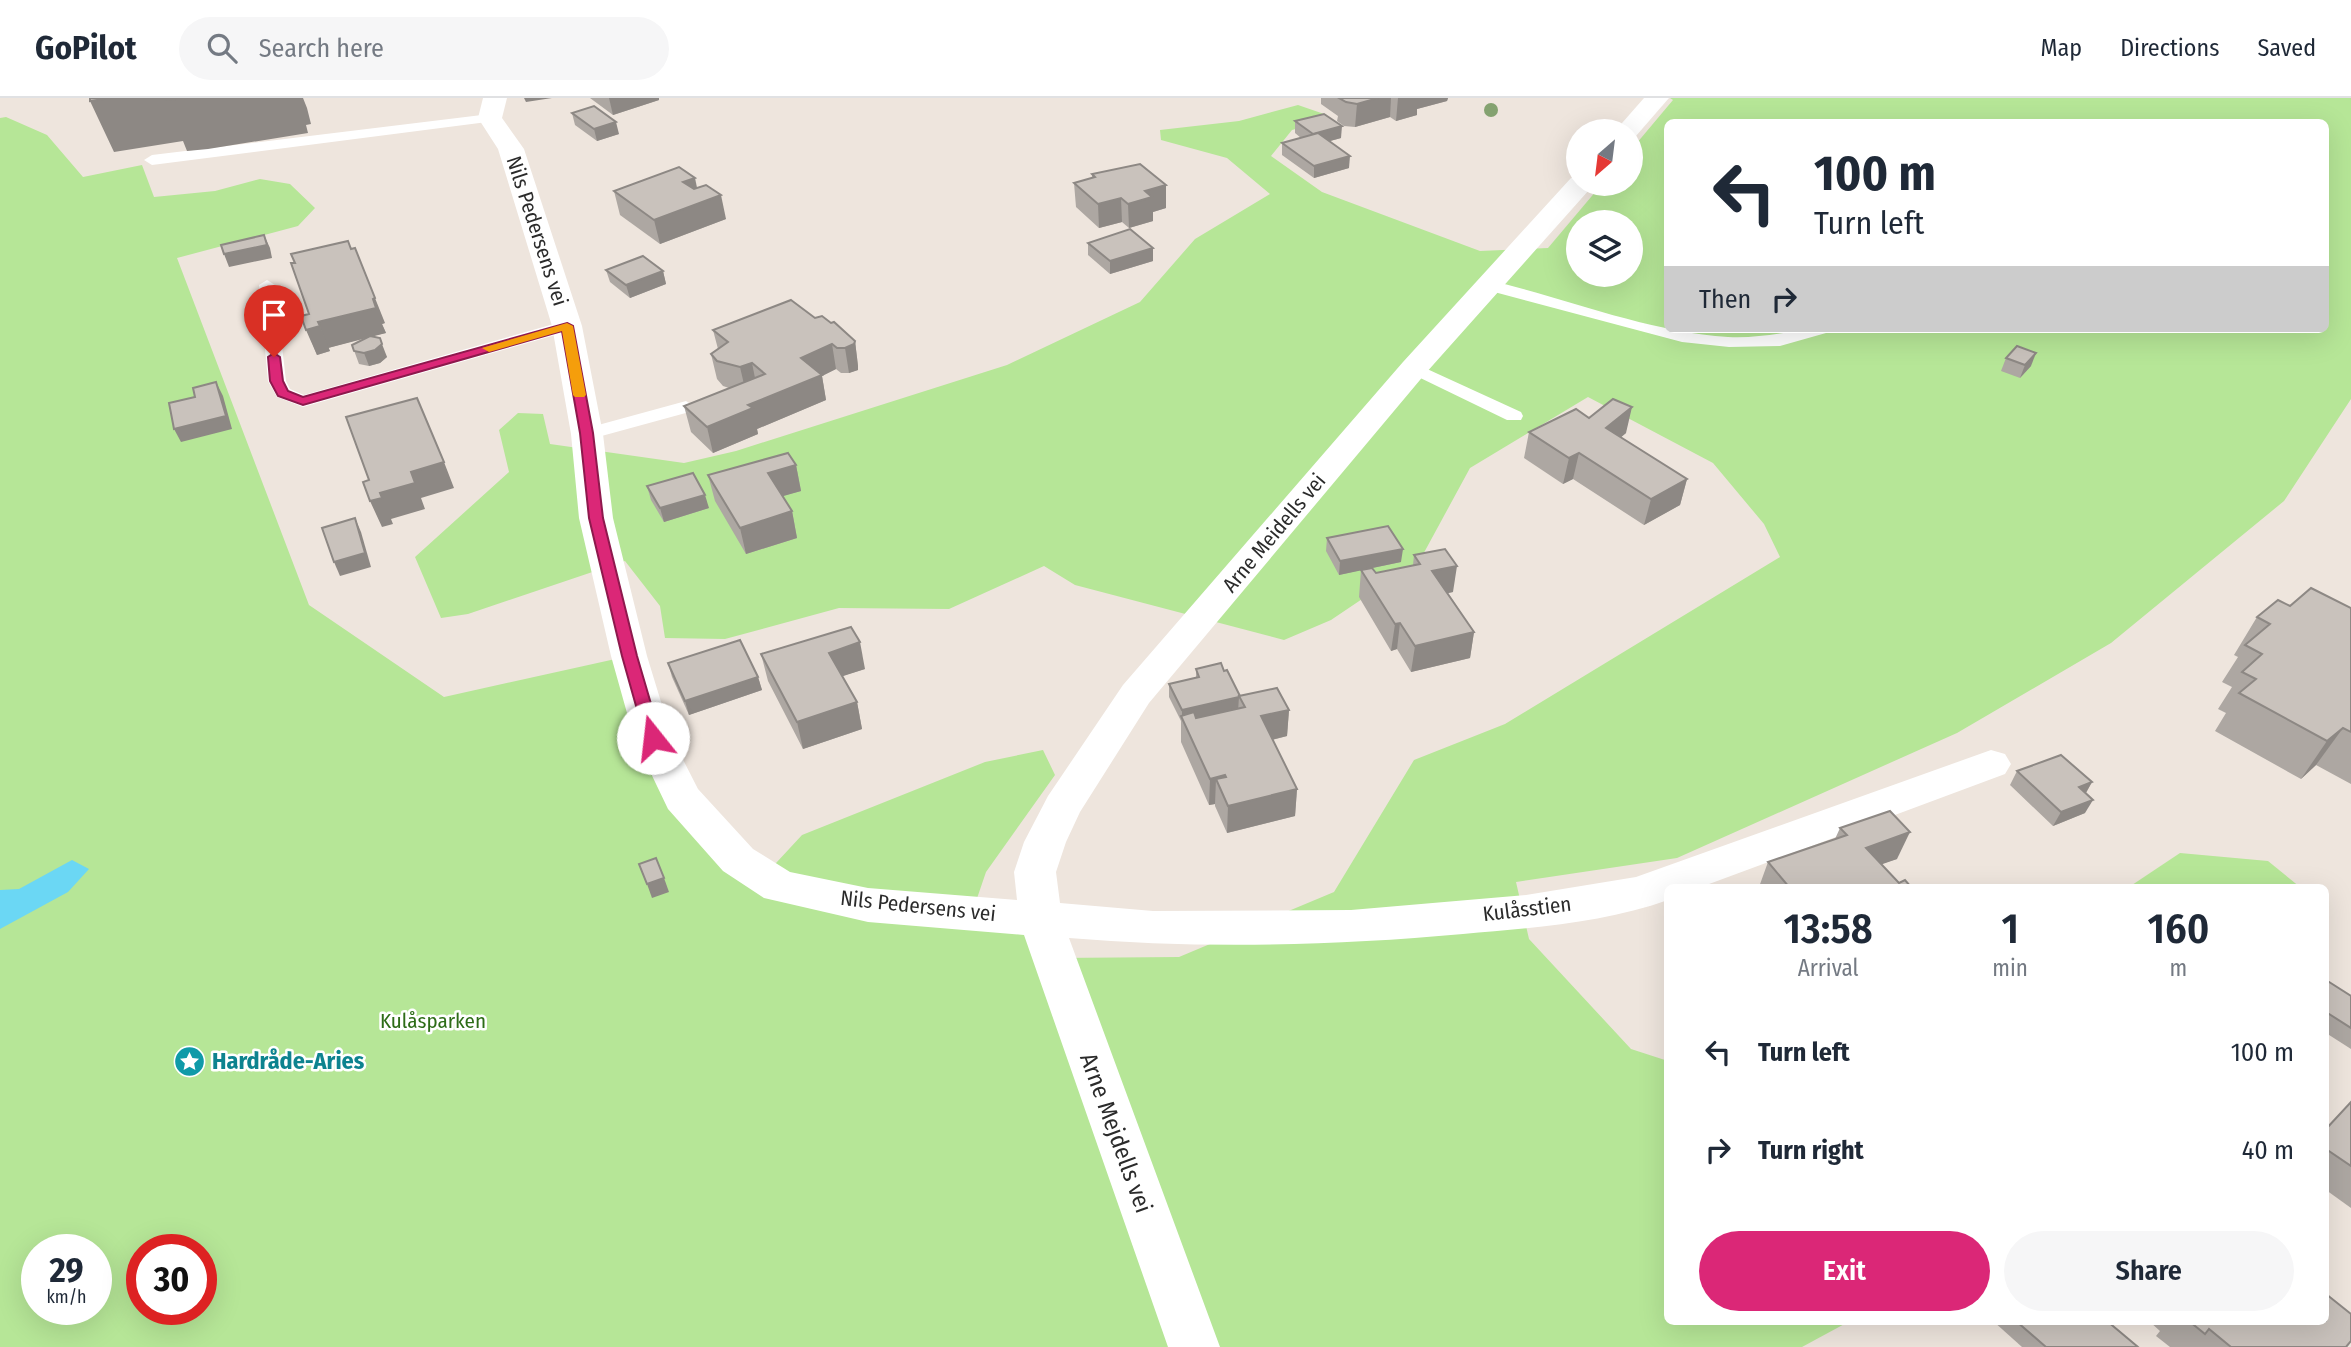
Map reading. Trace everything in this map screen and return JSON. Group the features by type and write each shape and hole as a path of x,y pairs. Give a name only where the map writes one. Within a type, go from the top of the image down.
{"street":[{"path":"1638,119 1657,98"},
{"name":"Nils Pedersens vei","path":"492,108 511,149 567,326 587,433 596,518 629,656 653,738 682,798 738,860 779,886 868,905 1040,918"},
{"name":"Arne Meidells vei","path":"1040,918 1035,872 1062,807 1136,694 1414,368 1569,196"},
{"name":"Kulåsstien","path":"1040,918 1153,928 1351,928 1526,912 1639,893 1991,764"},
{"name":"Arne Mejdells vei","path":"1040,918 1194,1347"}],"lane":[{"path":"152,160 492,108"},
{"path":"267,285 277,381 283,393 303,401 567,326"},
{"path":"1489,285 1664,332"},
{"path":"1667,333 1729,342 1780,341 1807,333"},
{"path":"1414,368 1514,416"},
{"path":"587,433 686,407"}],"green space":[{"name":"Kulåsparken","path":"1670,98 2351,98 2351,399 2284,501 2111,643 1957,733 1677,858 1516,882 1529,939 1631,1049 1664,1060 1664,1325 1843,1325 1802,1347 0,1347 0,118 6,117 47,135 83,177 142,165 154,197 215,191 260,179 290,184 315,208 298,226 177,258 309,605 444,697 629,656 682,798 764,876 802,835 985,762 1043,750 1055,775 986,872 972,913 1040,918 1055,958 1179,957 1334,892 1414,760 1505,724 1780,557 1764,524 1713,463 1588,397 1470,468 1420,560 1331,620 1284,640 1075,585 1044,566 949,609 839,608 725,639 665,638 660,606 625,561 468,614 441,618 415,557 509,472 499,430 518,413 543,414 550,444 684,463 736,451 1007,365 1140,302 1195,239 1270,194 1227,158 1161,140 1160,130 1239,121 1298,105 1327,115 1324,121 1292,130 1271,156 1322,192 1480,251 1548,248 1566,227 1566,287 1643,287 1643,210 1580,210 1592,196 1643,196 1643,136 1673,100"},
{"path":"2180,853 2268,861 2296,884 2134,884"}],"water":[{"path":"72,860 89,869 68,892 0,929 0,890 19,889"}],"building":[{"path":"90,98 111,98 90,101"},
{"path":"1339,98 1378,98 1357,104"},
{"path":"594,106 616,122 594,129 572,113"},
{"path":"1324,114 1342,126 1313,134 1295,121"},
{"path":"1318,133 1350,156 1314,166 1282,143"},
{"path":"1140,164 1166,185 1145,191 1152,197 1128,204 1121,198 1098,204 1074,183 1095,177 1092,174"},
{"path":"679,167 695,178 683,182 694,189 706,185 721,195 654,220 614,191"},
{"path":"1130,229 1153,248 1110,261 1088,243"},
{"path":"264,235 267,245 224,254 221,245"},
{"path":"348,241 351,249 355,248 375,298 376,308 318,322 320,326 306,330 301,316 309,314 291,263 295,263 291,254"},
{"path":"643,256 663,271 626,285 606,270"},
{"path":"791,300 815,318 822,316 831,323 834,322 855,341 854,344 837,348 832,344 801,358 822,375 748,405 753,408 707,427 684,406 765,374 752,363 740,367 717,361 711,354 728,342 713,330"},
{"path":"370,336 380,338 382,344 375,350 364,353 354,351 352,345"},
{"path":"2017,346 2036,353 2025,365 2006,358"},
{"path":"216,382 226,416 174,429 169,403 195,397 193,388"},
{"path":"417,398 444,462 411,472 415,483 380,493 382,498 370,501 363,482 369,480 346,417"},
{"path":"1613,399 1632,407 1606,428 1687,479 1651,499 1579,453 1569,458 1529,432 1576,409 1589,418"},
{"path":"788,453 796,465 768,473 792,511 740,528 708,475"},
{"path":"693,473 705,495 660,508 647,486"},
{"path":"355,518 365,553 334,562 322,528"},
{"path":"1388,526 1403,549 1340,561 1327,538"},
{"path":"1445,549 1457,566 1432,571 1474,632 1415,646 1400,623 1395,624 1361,570 1372,568 1376,573 1420,564 1414,555"},
{"path":"2311,588 2351,608 2351,732 2343,728 2327,741 2239,693 2256,679 2242,672 2262,654 2245,645 2270,624 2257,617 2278,600 2290,606"},
{"path":"851,627 860,642 829,653 857,702 797,722 761,654"},
{"path":"740,640 758,677 685,701 668,663"},
{"path":"1221,663 1240,696 1182,710 1169,684 1199,677 1196,669"},
{"path":"1277,688 1289,710 1261,716 1297,789 1228,806 1216,779 1226,777 1225,775 1210,779 1181,716 1194,712 1196,718 1245,707 1239,696"},
{"path":"2061,755 2092,782 2079,787 2093,800 2061,812 2017,771"},
{"path":"1890,811 1910,832 1866,848 1899,883 1905,880 1908,884 1786,884 1768,862 1847,835 1840,828"},
{"path":"656,858 664,878 647,884 639,864"},
{"path":"2329,982 2351,996 2351,1028 2329,1014"},
{"path":"2351,1102 2351,1166 2329,1151 2329,1126"},
{"path":"2329,1296 2351,1314 2351,1341 2346,1347 2231,1347 2209,1329 2205,1334 2194,1325 2329,1325"},
{"path":"2021,1325 2112,1325 2138,1347 2046,1347"}],"slow traffic":[{"path":"489,348 567,326 579,395"}],"place":[{"name":"Hardråde-Aries","path":"189,1061"}],"route":[{"path":"274,357 277,381 283,393 303,401 567,326 587,433 596,518 629,656 653,738"}]}
